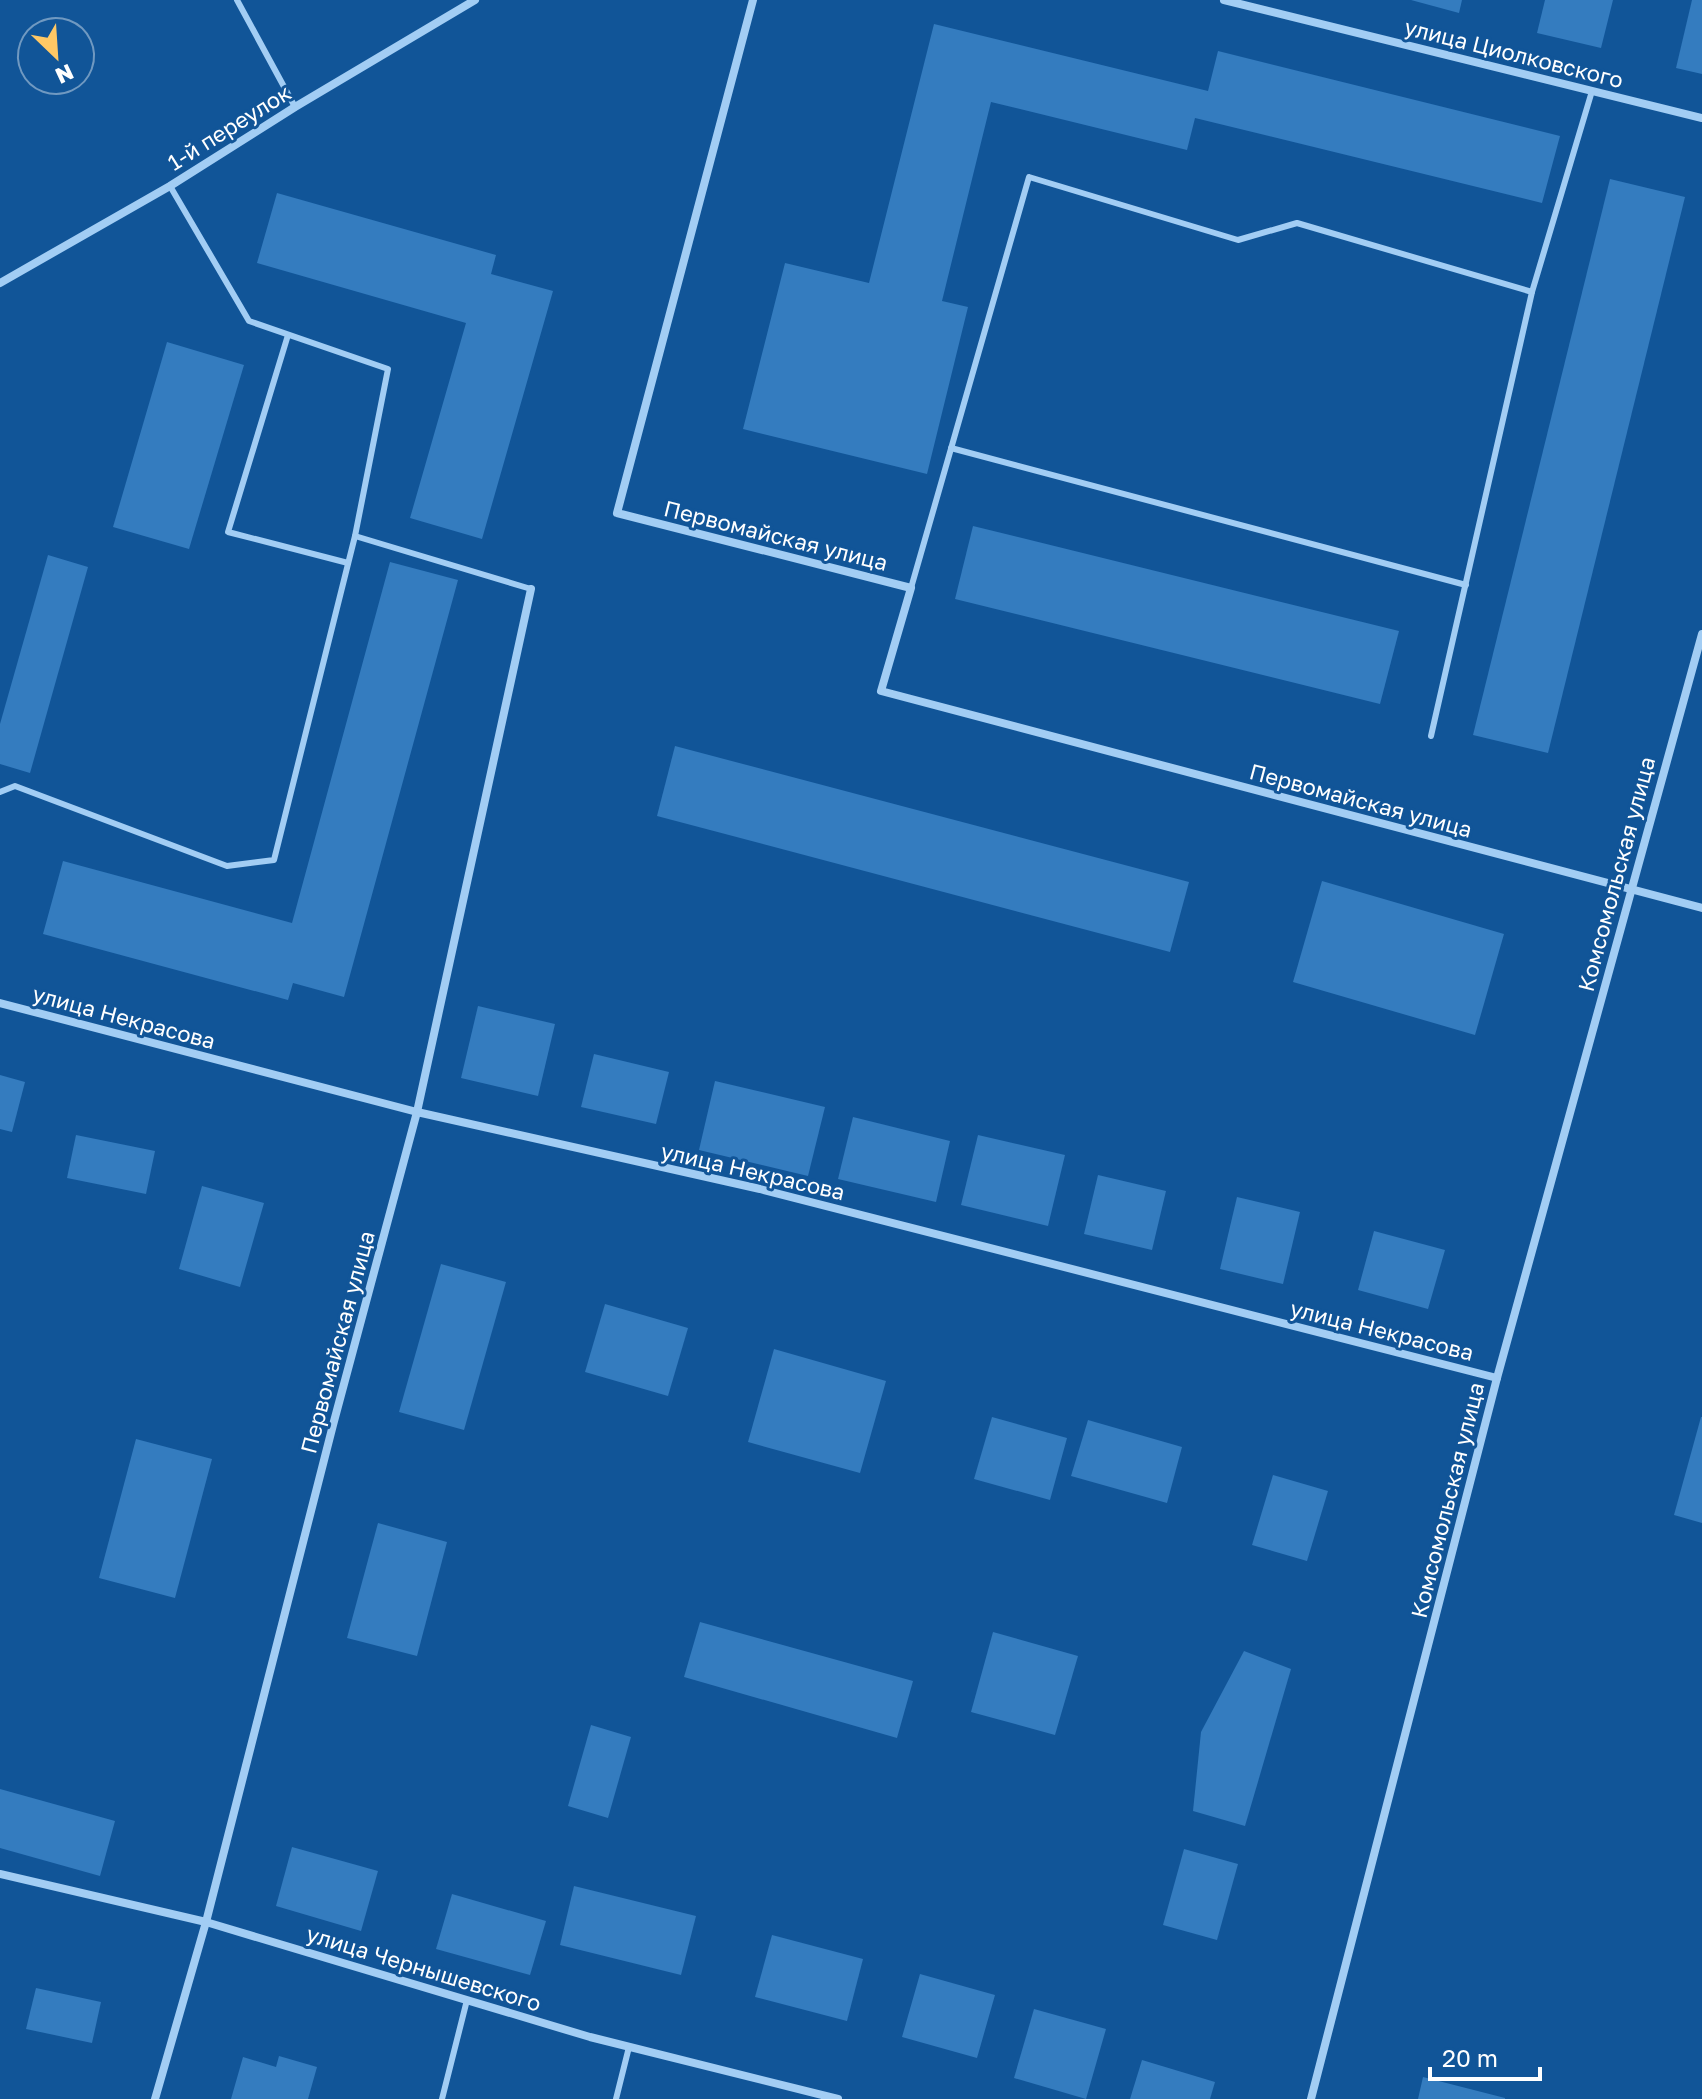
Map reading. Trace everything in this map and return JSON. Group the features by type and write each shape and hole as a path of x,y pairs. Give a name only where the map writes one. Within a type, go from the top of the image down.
{"street":[{"name":"1-й переулок","path":"0,283 170,186 475,0"},
{"name":"Первомайская улица","path":"753,0 617,513 911,588 881,691 1630,889"},
{"name":"улица Циолковского","path":"1224,0 1702,118"},
{"name":"Первомайская улица","path":"155,2099 206,1922 417,1112 531,589"},
{"name":"Комсомольская улица","path":"1311,2099 1497,1378 1702,634"},
{"path":"1630,889 1702,908"},
{"name":"улица Некрасова","path":"0,1003 417,1112 760,1189 1497,1378"},
{"name":"улица Чернышевского","path":"0,1874 206,1922 629,2047 838,2099"}],"lane":[{"path":"237,0 295,107"},
{"path":"1431,736 1532,292 1592,91"},
{"path":"911,588 1029,177 1238,240 1297,223 1532,292"},
{"path":"0,792 15,786 227,866 274,860 355,536 388,369 249,321 170,186"},
{"path":"288,335 228,532 348,563"},
{"path":"951,448 1466,585"},
{"path":"355,536 531,589"},
{"path":"442,2099 467,2000"},
{"path":"616,2099 629,2047"}],"building":[{"path":"1411,0 1462,0 1459,13"},
{"path":"1545,0 1613,0 1601,48 1537,33"},
{"path":"1692,0 1702,0 1702,74 1676,68"},
{"path":"934,24 1208,91 1218,51 1560,136 1542,203 1195,118 1187,150 991,102 942,301 968,307 927,474 743,429 785,263 869,283"},
{"path":"1610,179 1685,197 1548,753 1473,735"},
{"path":"277,193 496,255 491,274 553,291 482,539 410,518 466,323 257,263"},
{"path":"167,342 244,365 189,549 113,527"},
{"path":"973,526 1399,631 1380,704 955,599"},
{"path":"48,555 88,567 30,773 0,764 0,724"},
{"path":"390,562 458,580 344,997 293,983 288,1000 43,934 63,861 292,923"},
{"path":"675,746 1189,882 1170,952 657,816"},
{"path":"1322,881 1504,934 1475,1035 1293,982"},
{"path":"478,1006 555,1024 538,1096 461,1078"},
{"path":"594,1054 669,1072 656,1124 581,1107"},
{"path":"0,1075 25,1082 12,1132 0,1129"},
{"path":"715,1081 825,1107 808,1176 699,1150"},
{"path":"853,1117 950,1141 936,1202 838,1179"},
{"path":"76,1135 155,1151 146,1194 67,1178"},
{"path":"978,1135 1065,1155 1048,1226 961,1205"},
{"path":"1098,1175 1166,1191 1152,1250 1084,1234"},
{"path":"202,1186 264,1203 240,1287 179,1269"},
{"path":"1237,1197 1300,1212 1283,1284 1220,1269"},
{"path":"1374,1231 1445,1250 1428,1309 1358,1290"},
{"path":"441,1264 506,1282 464,1430 399,1412"},
{"path":"605,1304 688,1328 668,1396 585,1372"},
{"path":"774,1349 886,1381 860,1473 748,1442"},
{"path":"992,1417 1067,1438 1050,1500 974,1479"},
{"path":"1702,1417 1702,1523 1674,1515"},
{"path":"1088,1420 1182,1447 1167,1503 1071,1476"},
{"path":"136,1439 212,1459 175,1598 99,1578"},
{"path":"1273,1475 1328,1491 1307,1561 1252,1545"},
{"path":"378,1523 447,1542 417,1656 347,1638"},
{"path":"700,1622 913,1681 897,1738 684,1677"},
{"path":"993,1632 1078,1656 1055,1735 971,1712"},
{"path":"1244,1651 1291,1669 1245,1826 1193,1811 1201,1732"},
{"path":"591,1725 631,1737 608,1818 568,1806"},
{"path":"0,1789 115,1821 100,1876 0,1848"},
{"path":"292,1847 378,1871 361,1931 276,1906"},
{"path":"1184,1849 1238,1864 1217,1940 1163,1925"},
{"path":"574,1886 696,1916 681,1975 560,1945"},
{"path":"452,1894 546,1921 530,1975 436,1949"},
{"path":"772,1935 863,1959 847,2021 755,1997"},
{"path":"920,1974 995,1995 977,2058 902,2037"},
{"path":"36,1988 101,2002 92,2043 26,2029"},
{"path":"1034,2009 1106,2029 1086,2099 1014,2078"},
{"path":"279,2056 317,2067 308,2099 231,2099 243,2057 276,2067"},
{"path":"1142,2060 1215,2082 1210,2099 1130,2099"},
{"path":"1423,2077 1505,2098 1505,2099 1418,2099"}]}
